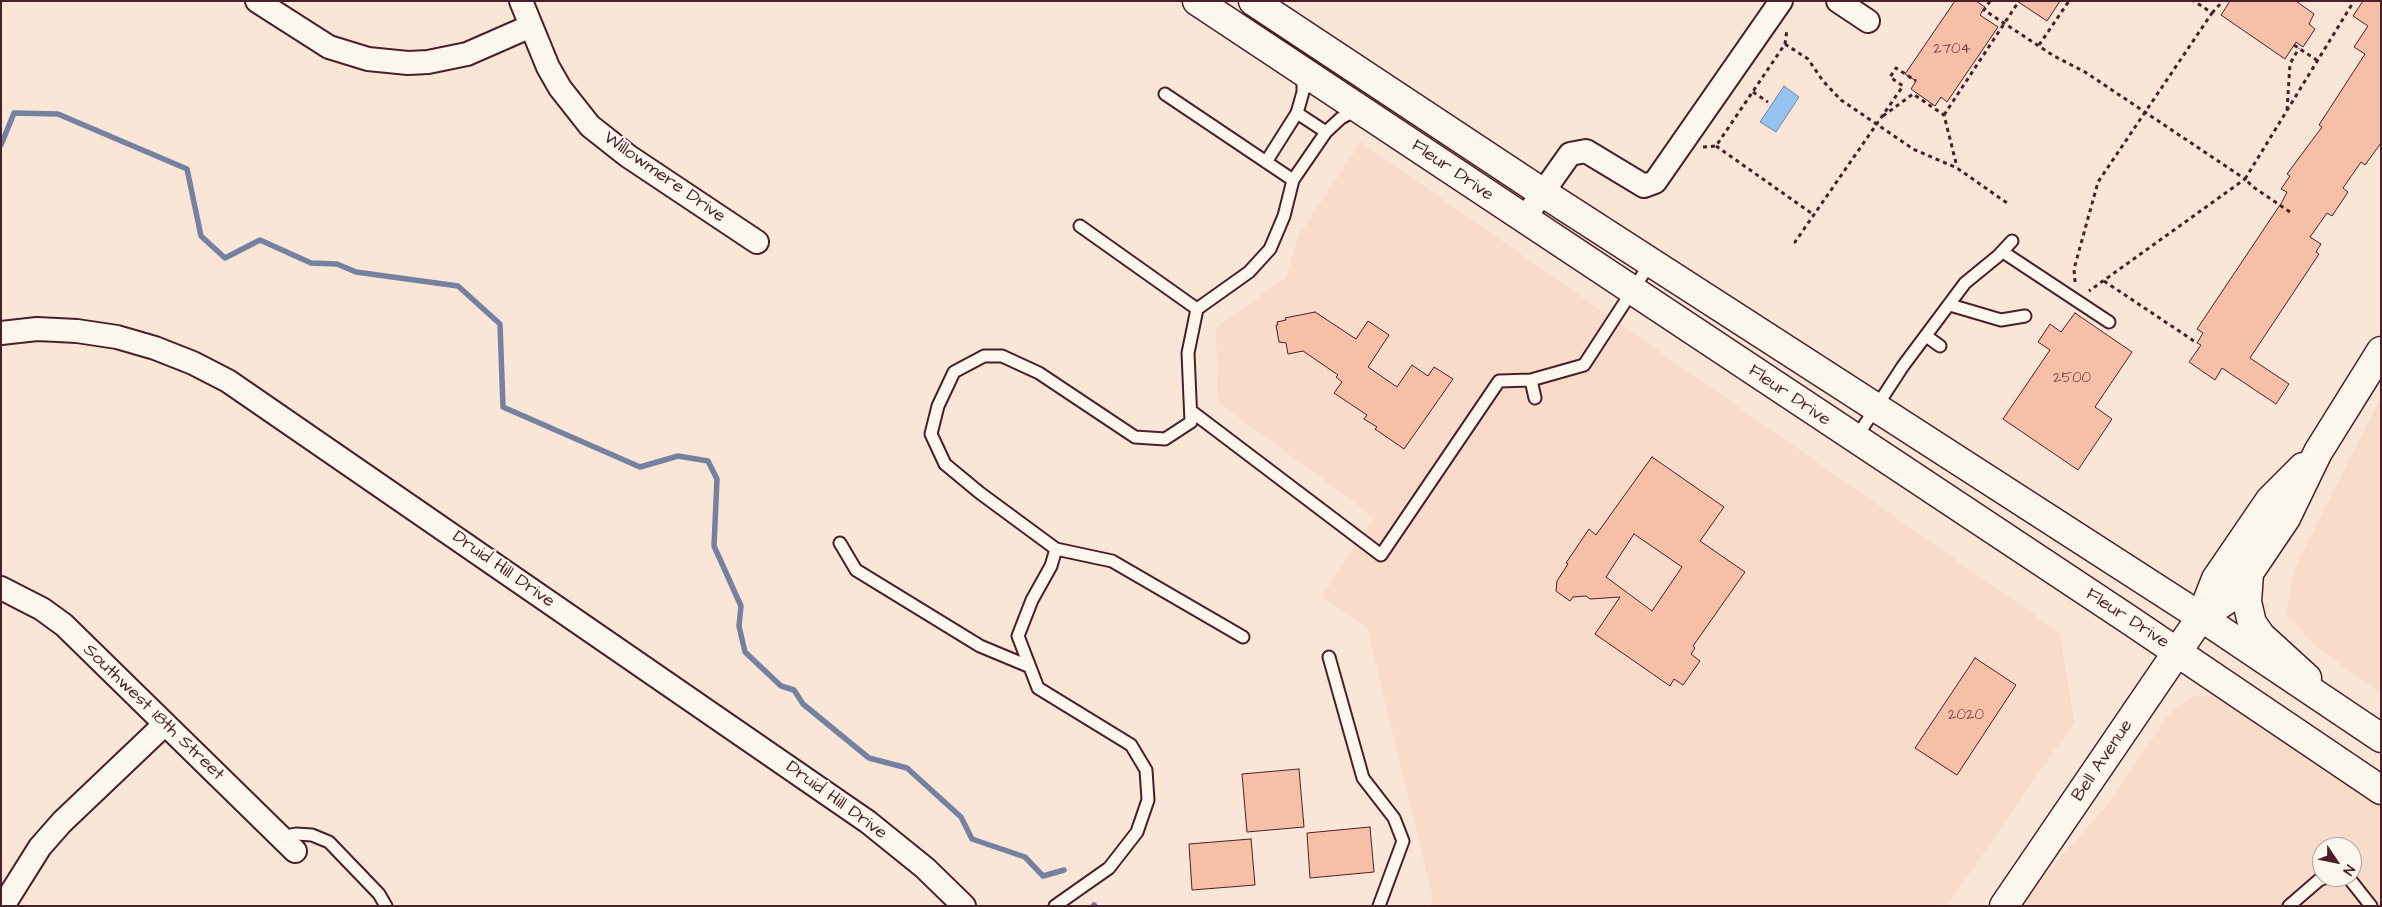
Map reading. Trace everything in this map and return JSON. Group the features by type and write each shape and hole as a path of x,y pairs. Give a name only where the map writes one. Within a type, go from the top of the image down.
{"main road":[{"name":"Fleur Drive","path":"1197,1 2381,790"},
{"name":"Fleur Drive","path":"1253,1 1542,192 2202,617 2381,738"},
{"name":"Bell Avenue","path":"2202,617 2234,595 2286,518 2318,452 2381,351"},
{"name":"Bell Avenue","path":"2004,906 2202,617 2213,584 2270,500 2318,452"},
{"path":"2249,572 2247,602 2252,623 2261,636 2349,716"}],"street":[{"path":"257,1 329,47 368,59 408,63 428,62 468,54 531,26"},
{"name":"Willowmere Drive","path":"521,1 548,67 560,88 590,126 628,156 757,242"},
{"path":"1524,219 1570,154 1586,151 1644,186 1655,182 1781,1"},
{"path":"1838,1 1868,21"},
{"name":"Druid Hill Drive","path":"1,333 37,329 77,331 117,337 183,359 228,381 868,822 925,868 964,906"},
{"name":"Southwest 18th Street","path":"1,588 42,609 64,625 288,844"},
{"path":"3,906 40,846 62,822 165,724"}],"lane":[{"path":"1266,162 1297,113 1303,92 1303,72"},
{"path":"1165,94 1292,180"},
{"path":"1243,638 1112,561 1056,549 980,493 945,464 931,434 938,406 954,372 984,356 1002,356 1039,373 1135,436 1165,439 1191,422 1188,353 1197,309 1249,272 1270,249 1284,216 1292,180 1326,132 1342,118 1358,109"},
{"path":"1297,113 1326,132"},
{"path":"1080,226 1197,309"},
{"path":"1854,439 1903,366 1965,283 2003,252 2012,240"},
{"path":"2003,252 2108,322"},
{"path":"1191,411 1381,555 1499,381 1531,380 1584,365 1651,262"},
{"path":"1950,304 2001,320 2025,316"},
{"path":"1926,336 1940,346"},
{"path":"1531,380 1535,398"},
{"path":"840,543 856,570 980,646 1028,666"},
{"path":"1055,906 1109,868 1137,832 1148,800 1146,770 1131,745 1038,688 1028,666 1018,636 1032,600 1051,566 1056,549"},
{"path":"1329,656 1363,778 1394,818 1403,841 1379,906"},
{"path":"288,844 296,834 312,835 329,842 379,894 386,906"},
{"path":"2289,906 2312,886"},
{"path":"2356,887 2371,906"}],"path":[{"path":"1990,1 1984,10 2085,72 2245,179 2253,187 2290,212"},
{"path":"1944,115 2019,1"},
{"path":"2039,45 2069,1"},
{"path":"2194,1 2212,13"},
{"path":"2075,300 2074,269 2098,182 2212,13 2223,1"},
{"path":"2075,300 2245,179 2354,1"},
{"path":"1716,146 1785,44 1788,27"},
{"path":"1785,44 1808,59 1842,100 1913,149 1957,168 2007,202"},
{"path":"2294,45 2318,61"},
{"path":"2287,111 2290,64 2299,48"},
{"path":"1796,243 1794,242 1903,86 1890,76 1896,68 1916,81"},
{"path":"1753,92 1768,102"},
{"path":"1879,119 1913,94 1944,115 1957,168"},
{"path":"1701,148 1716,146 1814,215"},
{"path":"2104,281 2197,343"}],"shaded area":[{"path":"1361,142 2060,633 2074,722 1947,906 1429,906 1433,899 1367,627 1322,597 1374,517 1218,402 1216,328 1286,277 1298,237"},
{"path":"2381,397 2381,693 2315,646 2286,612 2295,568"},
{"path":"2194,696 2221,698 2381,790 2381,906 2022,906 2044,876 2109,803 2170,713"}],"water":[{"path":"1784,86 1799,97 1776,132 1760,122"}],"building":[{"path":"1955,1 1976,1 1985,7 1980,15 1998,27 1947,102 1941,97 1935,106 1911,89 1916,81 1905,74"},
{"path":"2017,1 2060,1 2047,21"},
{"path":"2230,1 2296,1 2314,14 2309,24 2315,29 2303,47 2296,42 2285,59 2221,15"},
{"path":"2363,1 2381,1 2381,143 2365,165 2361,162 2343,188 2348,192 2332,216 2327,213 2310,237 2321,244 2316,252 2319,254 2250,358 2289,384 2276,404 2222,368 2215,380 2189,362 2201,345 2197,343 2203,333 2197,329 2282,202 2287,192 2281,189 2290,176 2287,174 2322,127 2319,125 2365,54 2354,47 2368,26 2353,16"},
{"path":"1315,312 1356,339 1368,321 1389,335 1368,367 1397,387 1412,365 1428,376 1434,367 1453,379 1404,449 1364,419 1367,415 1334,393 1342,382 1336,377 1338,375 1303,351 1288,354 1286,343 1279,342 1277,322 1286,320 1285,318"},
{"path":"2075,313 2132,352 2095,407 2112,419 2078,470 2003,419 2050,350 2038,342 2050,324 2061,332"},
{"path":"1652,457 1724,507 1700,541 1745,572 1693,646 1695,648 1691,654 1700,661 1683,685 1674,679 1670,686 1595,634 1620,597 1590,599 1586,596 1573,597 1570,601 1556,591 1557,581 1568,564 1566,563 1589,529 1596,535","holes":["1634,534 1682,567 1652,611 1606,577"]},
{"path":"1975,658 2016,685 1957,775 1915,748"},
{"path":"1299,769 1304,827 1247,832 1242,774"},
{"path":"1370,827 1374,872 1310,878 1307,833"},
{"path":"1251,839 1255,885 1192,890 1189,844"}],"waterway":[{"path":"1,145 14,113 58,114 187,169 201,236 225,258 260,240 311,263 337,264 356,272 458,286 500,324 503,407 640,467 678,456 708,461 717,479 714,546 741,606 739,626 745,652 781,686 794,690 803,704 869,758 907,768 961,817 972,839 1025,857 1043,876 1064,870"}]}
